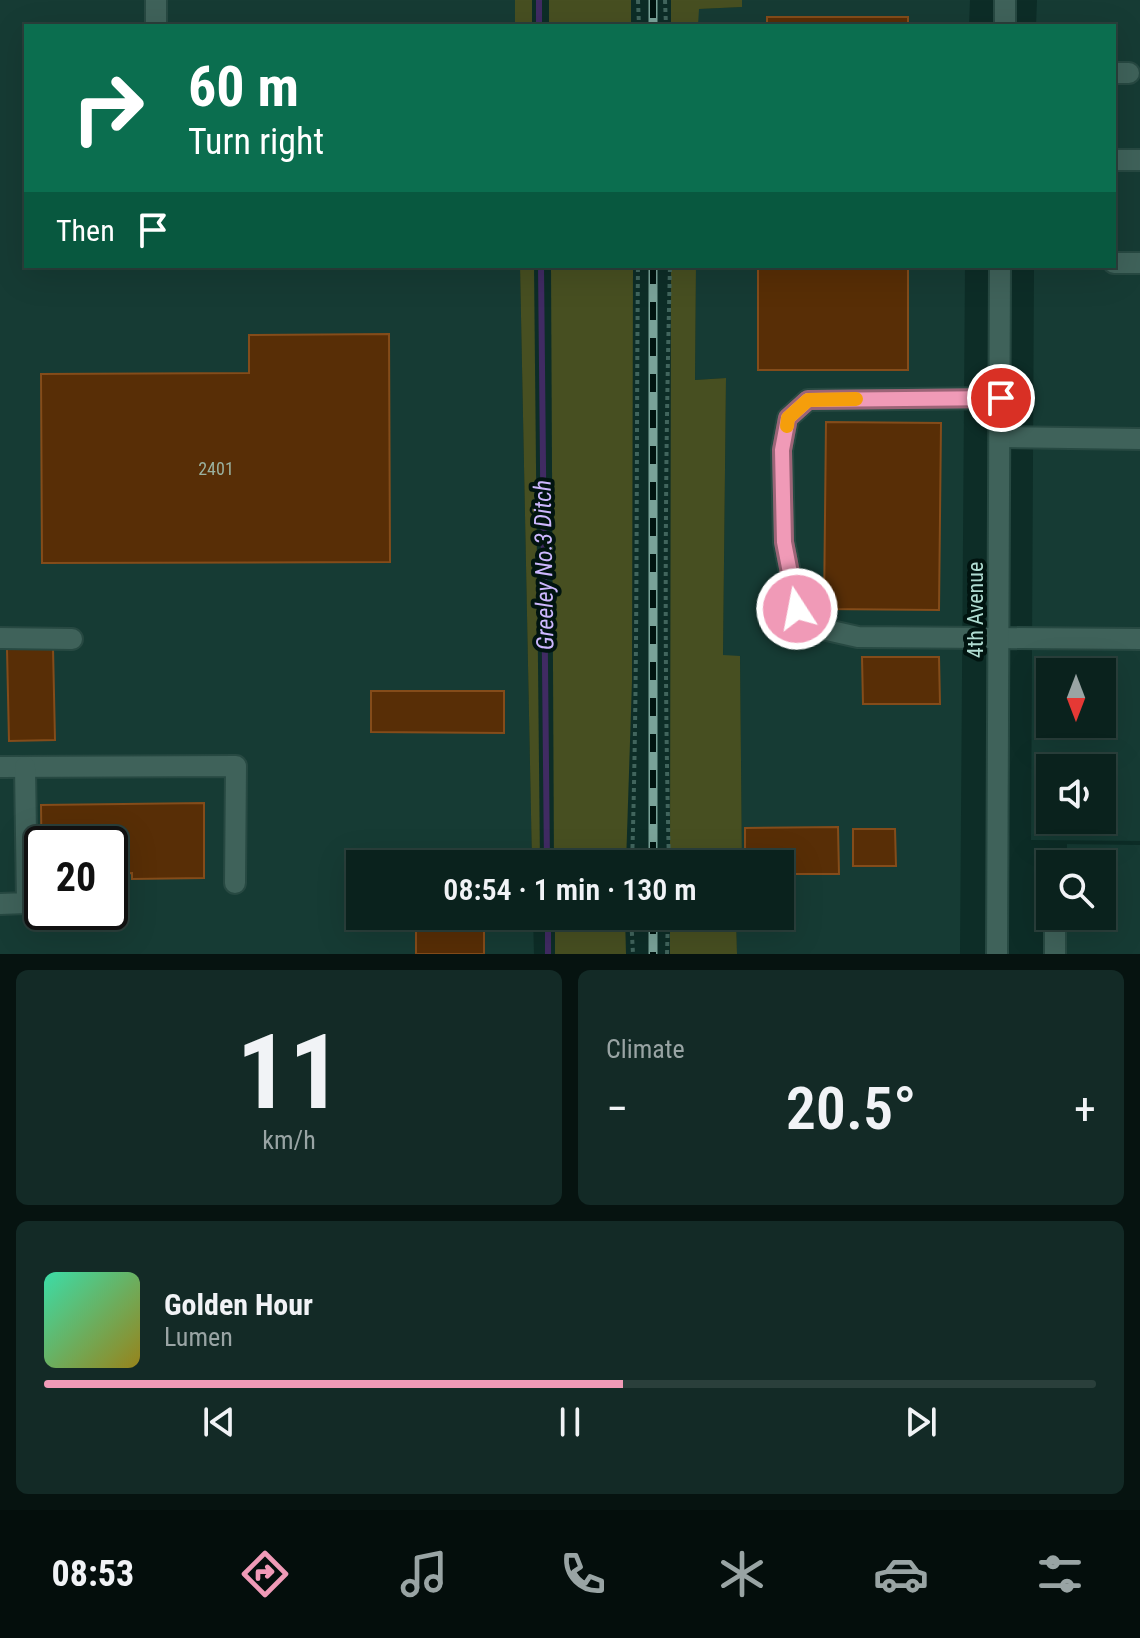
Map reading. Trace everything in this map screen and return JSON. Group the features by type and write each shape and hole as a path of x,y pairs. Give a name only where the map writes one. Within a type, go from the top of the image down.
{"street":[{"path":"156,0 156,24"},
{"path":"1005,0 1005,24"},
{"path":"1116,160 1140,160"},
{"path":"1116,263 1140,263"},
{"name":"4th Avenue","path":"997,954 1000,268"},
{"path":"1001,398 808,400 788,418 782,450 784,542 797,609 818,628 858,637 1140,639"},
{"path":"1001,437 1140,439"},
{"path":"0,638 72,639"},
{"path":"0,767 236,766 235,883"},
{"path":"0,904 27,903 25,767"},
{"path":"1055,930 1055,954"}],"path":[{"path":"638,0 639,24"},
{"path":"665,0 666,24"},
{"path":"632,850 638,689 635,471 638,268"},
{"path":"669,850 665,459 670,268"},
{"path":"632,930 633,954"},
{"path":"667,954 668,930"}],"shaded area":[{"path":"0,0 515,0 515,24 24,24 24,268 520,268 532,850 346,850 346,930 533,930 534,954 0,954"},
{"path":"742,0 970,0 969,24 698,24 698,9 741,7"},
{"path":"1037,0 1140,0 1140,841 1031,840 1034,268 1116,268 1116,24 1036,24"},
{"path":"696,268 965,268 960,954 737,954 736,930 794,930 794,850 742,850 740,656 723,656 726,378 695,380"},
{"path":"1067,844 1140,845 1140,954 1066,954 1066,930 1116,930 1116,850 1067,850"}],"green space":[{"path":"515,0 532,0 532,24 515,24"},
{"path":"549,0 631,0 631,24 549,24"},
{"path":"671,0 742,0 742,7 699,9 698,24 671,24"},
{"path":"520,268 534,268 540,850 532,850"},
{"path":"551,268 633,268 632,681 626,850 554,850"},
{"path":"671,268 696,268 695,380 726,378 723,655 740,656 742,850 670,850"},
{"path":"555,930 625,930 626,954 555,954"},
{"path":"670,930 736,930 737,954 670,954"}],"building":[{"path":"767,17 908,17 908,24 767,24"},
{"path":"758,268 908,268 908,370 758,370"},
{"path":"389,334 390,562 42,563 41,374 249,373 249,335"},
{"path":"826,422 941,423 939,610 824,609"},
{"path":"53,648 55,740 9,741 7,649"},
{"path":"862,657 939,657 940,704 863,704"},
{"path":"371,691 504,691 504,733 371,732"},
{"path":"204,803 204,878 132,879 132,873 128,873 128,826 41,826 41,805"},
{"path":"838,827 839,874 794,874 794,850 745,850 745,828"},
{"path":"853,829 895,829 896,866 853,866"},
{"path":"416,930 484,930 484,954 416,954"}],"waterway":[{"name":"Greeley No.3 Ditch","path":"539,0 539,24"},
{"name":"Greeley No.3 Ditch","path":"541,268 547,850"},
{"name":"Greeley No.3 Ditch","path":"548,930 548,954"}],"railway":[{"path":"653,0 653,24"},
{"path":"653,268 653,850"},
{"path":"653,930 653,954"}],"slow traffic":[{"path":"787,426 788,418 808,400 856,399"}],"route":[{"path":"797,609 784,542 782,450 788,418 808,400 1001,398"}]}
